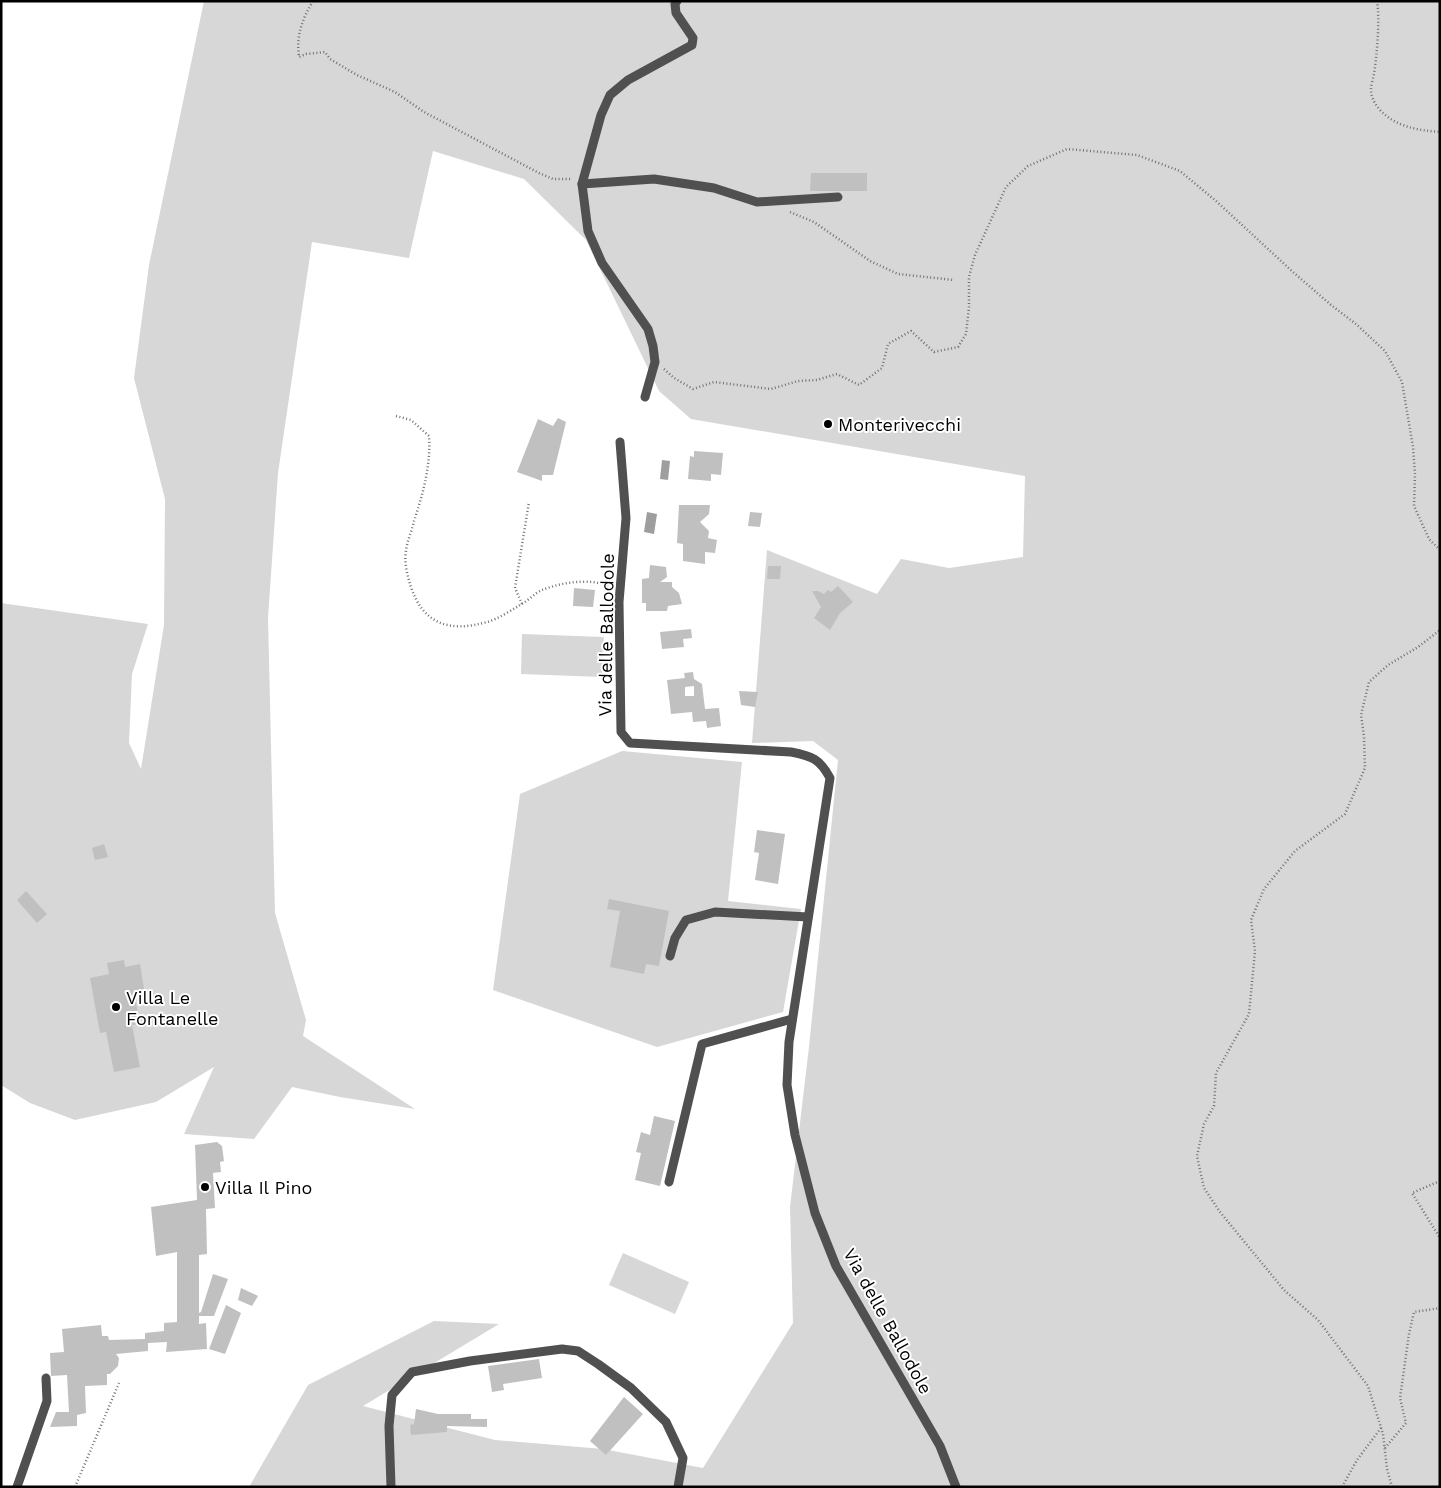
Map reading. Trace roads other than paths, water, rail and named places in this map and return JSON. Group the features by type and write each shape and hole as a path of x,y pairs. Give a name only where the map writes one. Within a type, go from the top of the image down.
{"lane":[{"path":"645,397 655,362 654,346 648,329 602,263 588,231 582,184 601,114 610,96 628,80 692,45 694,38 676,13 675,4 677,1"},
{"path":"582,184 654,179 714,188 757,202 838,196"},
{"name":"Via delle Ballodole","path":"620,442 626,518 620,590 621,732 630,743 791,752 810,755 823,766 830,778 789,1042 787,1086 795,1134 815,1214 836,1266 940,1446 956,1487"},
{"path":"670,956 675,938 686,920 715,912 808,917"},
{"path":"669,1182 702,1044 792,1019"},
{"path":"390,1487 389,1426 392,1395 412,1372 470,1361 562,1349 578,1351 598,1364 631,1388 666,1422 683,1458 678,1487"},
{"path":"17,1487 47,1401 46,1378"}],"place":[{"name":"Monterivecchi","path":"828,424"},
{"name":"Villa Le Fontanelle","path":"116,1007"},
{"name":"Villa Il Pino","path":"205,1187"}]}
